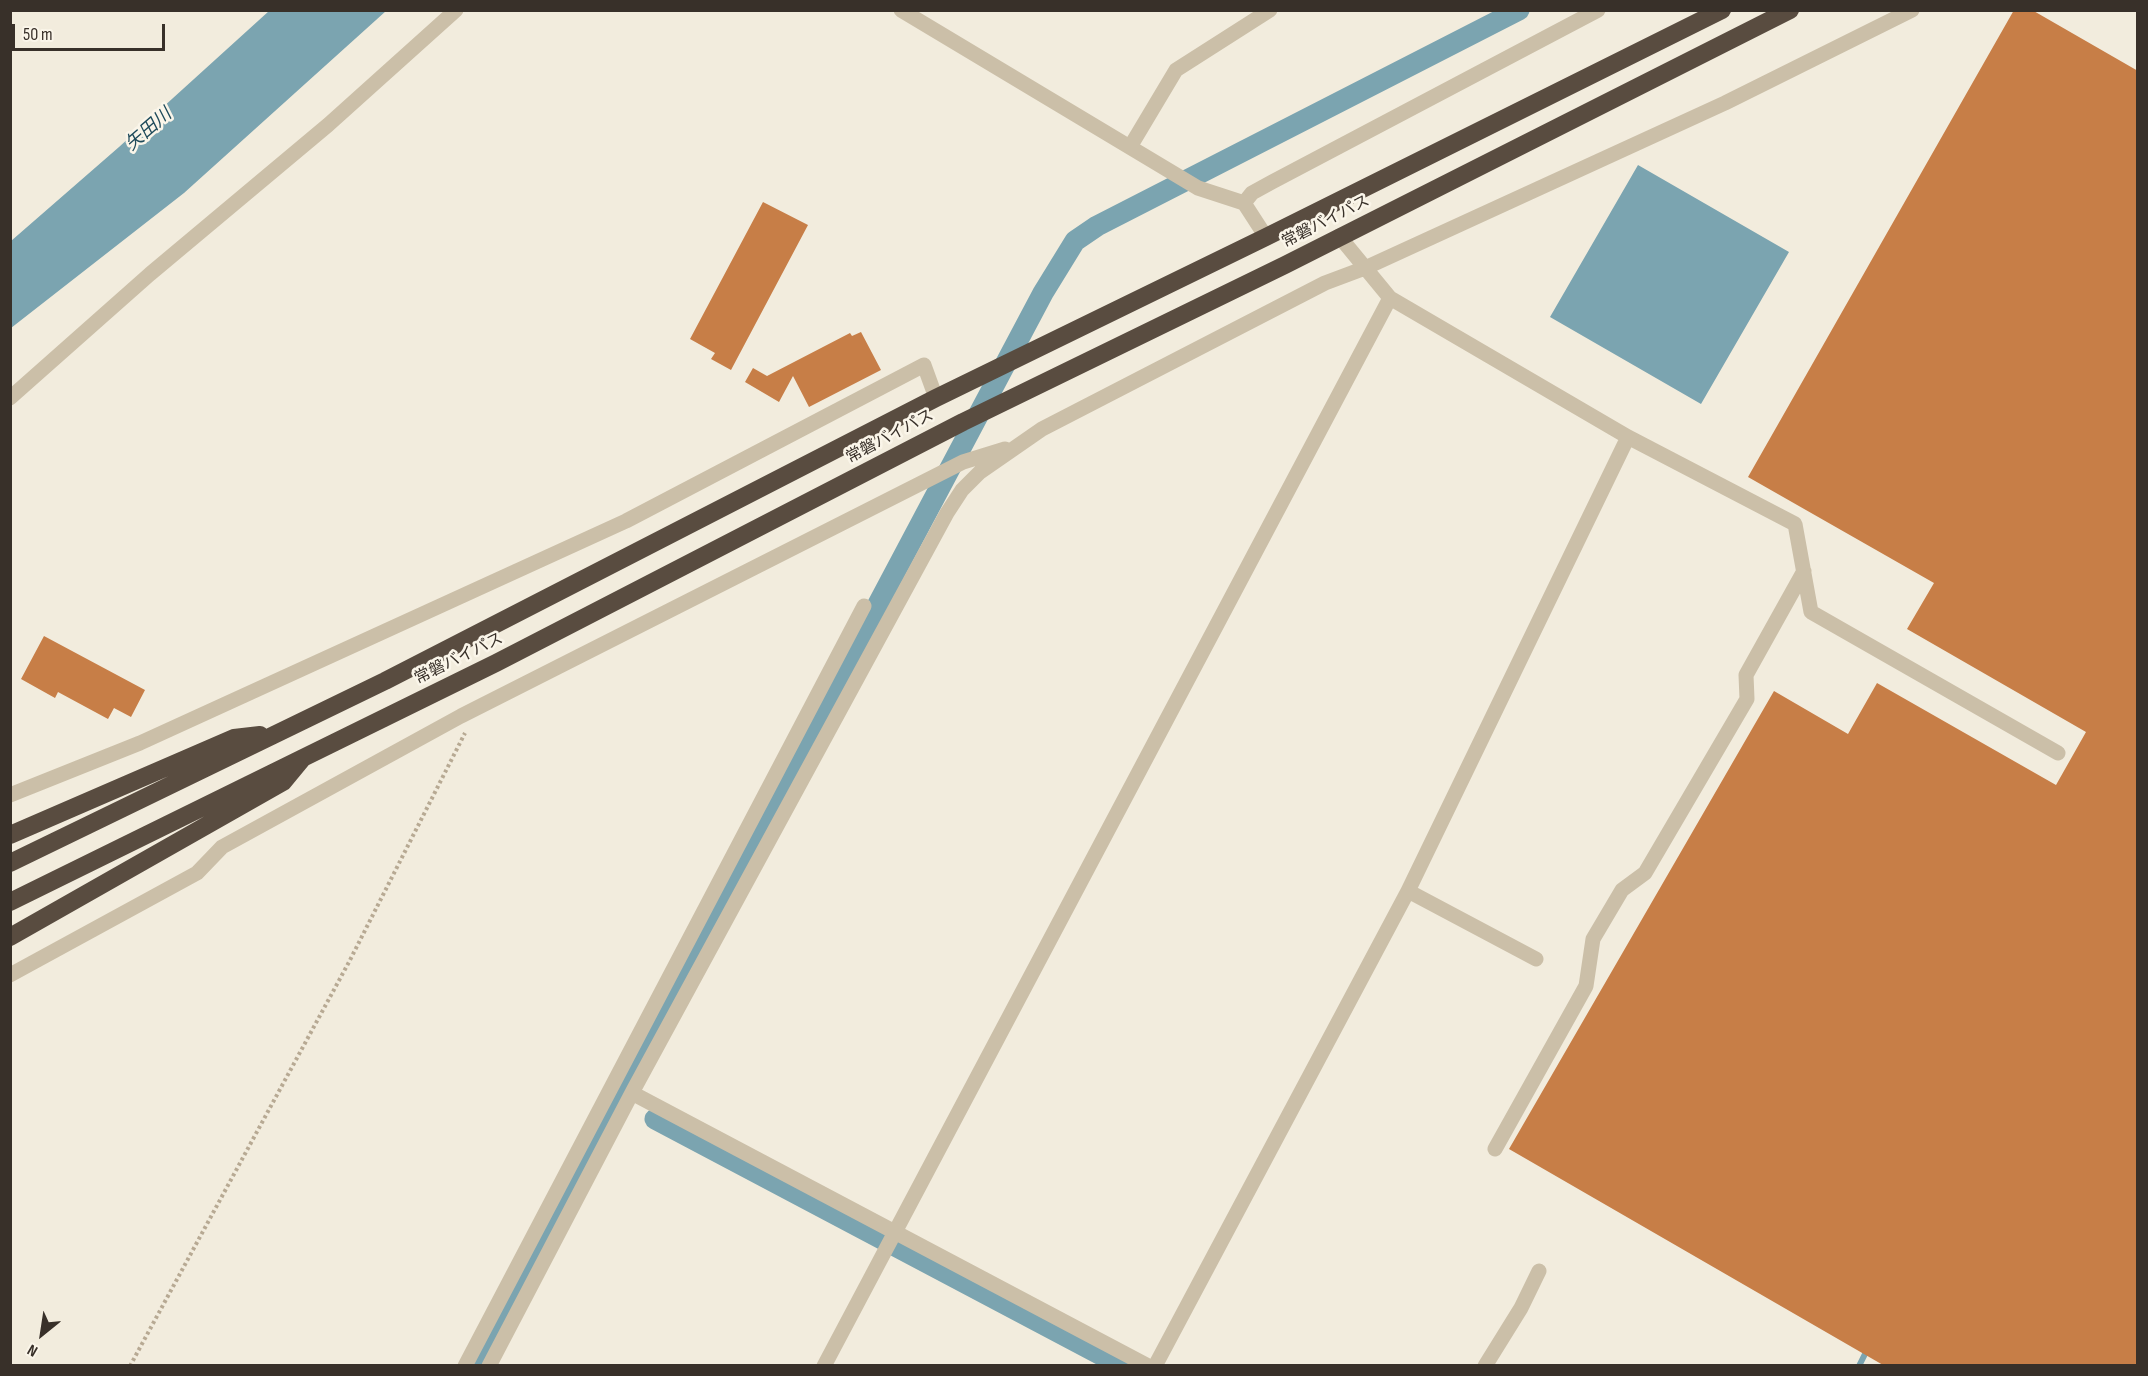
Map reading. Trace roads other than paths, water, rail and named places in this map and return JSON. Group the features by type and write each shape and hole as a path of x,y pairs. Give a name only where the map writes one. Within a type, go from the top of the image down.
{"highway":[{"name":"常磐バイパス","path":"10,862 144,789 273,734 396,676 936,398 1722,10"},
{"name":"常磐バイパス","path":"10,902 162,825 496,663 963,422 1554,131 1790,10"},
{"path":"10,937 283,782 307,754"},
{"path":"10,835 144,789"}],"street":[{"path":"10,398 150,274 328,125 456,10"},
{"path":"901,10 1198,188 1244,203 1266,237"},
{"path":"1130,147 1176,70 1270,10"},
{"path":"1244,203 1252,193 1272,182 1598,10"},
{"path":"489,1365 632,1093 947,513 968,484 1015,446 1042,429 1325,283 1365,268 1725,103 1912,10"},
{"path":"1339,236 1389,298 1628,437 1795,524 1811,612 2058,753"},
{"path":"825,1365 1389,298"},
{"path":"10,795 140,743 627,521 924,365 936,398"},
{"path":"1155,1365 1408,891 1628,437"},
{"path":"10,975 197,873 222,847 461,716 963,462 1015,446"},
{"path":"1495,1149 1586,986 1593,939 1622,890 1645,873 1747,699 1746,675 1804,571"},
{"path":"465,1365 864,606"},
{"path":"1408,891 1536,959"},
{"path":"632,1093 1148,1365"},
{"path":"604,1101 624,1112"},
{"path":"1485,1365 1521,1308 1539,1271"}],"water":[{"name":"矢田川","path":"269,11 386,11 184,193 11,328 11,241"},
{"path":"1638,165 1789,252 1701,404 1550,317"}],"waterway":[{"path":"474,1366 1043,293 1075,241 1097,226 1519,10"},
{"path":"655,1119 1122,1366"},
{"path":"1859,1366 1868,1348"}]}
